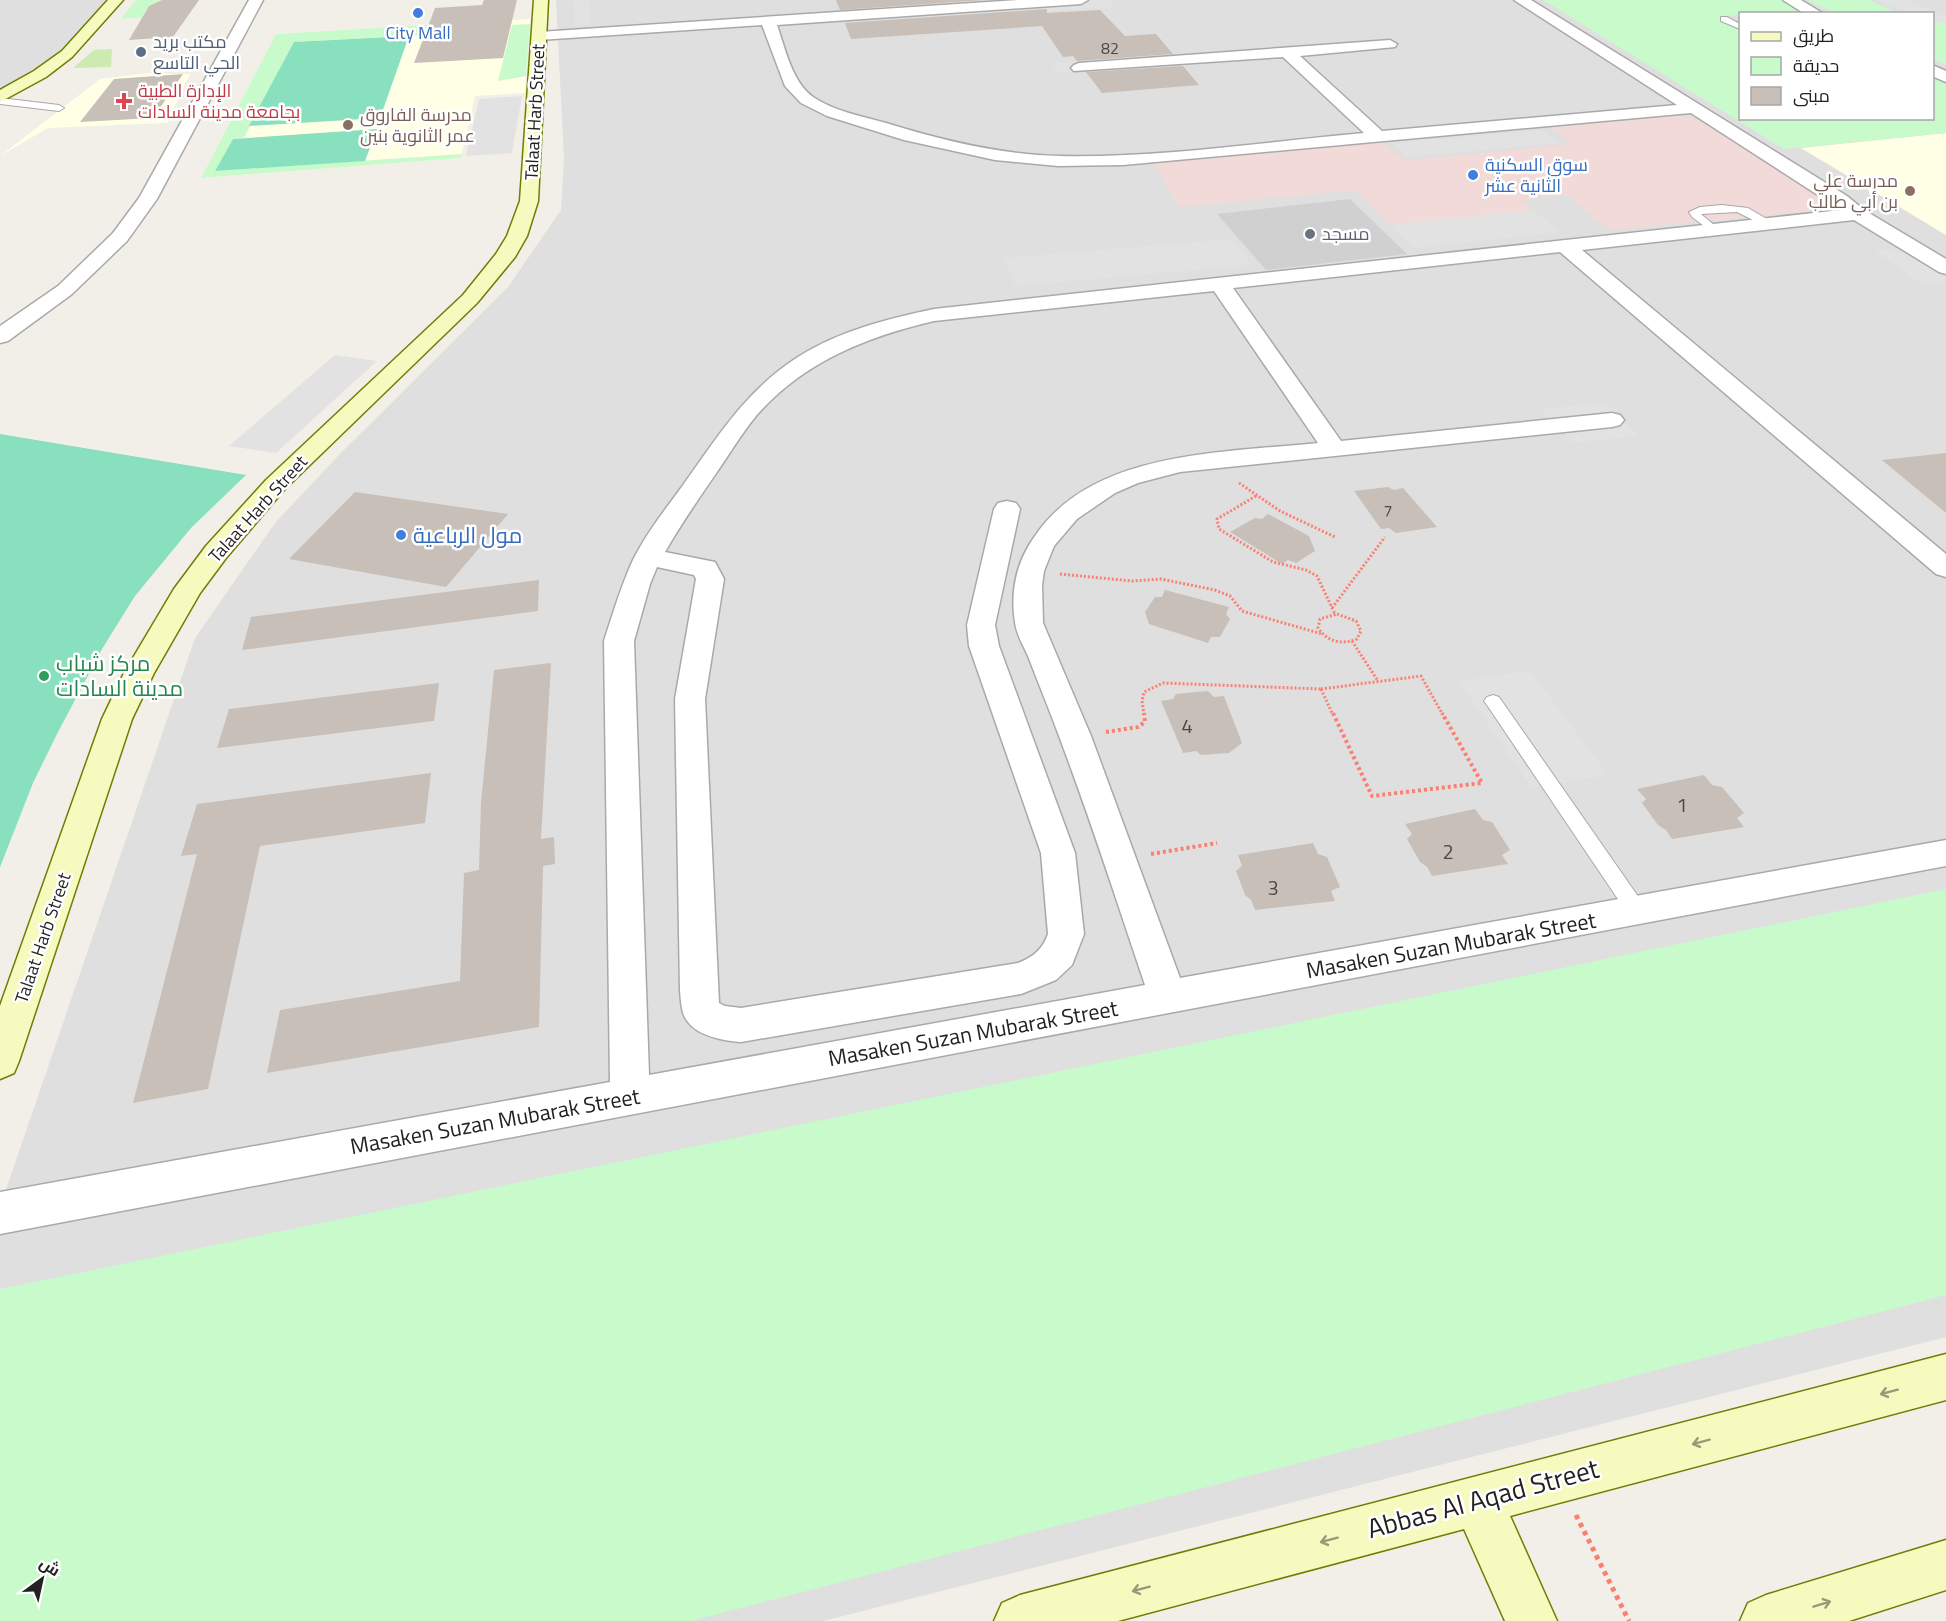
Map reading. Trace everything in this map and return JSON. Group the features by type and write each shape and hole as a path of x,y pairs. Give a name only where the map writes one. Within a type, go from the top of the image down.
{"street":[{"path":"0,97 40,74 68,54 116,0"},
{"path":"0,336 65,290 120,237 148,199 256,0"},
{"name":"Talaat Harb Street","path":"0,1061 117,719 162,630 188,589 244,517 274,485 470,299 495,271 517,237 524,218 531,184 541,0"},
{"path":"539,36 1081,0"},
{"path":"1521,0 1946,268"},
{"path":"1790,0 1813,12"},
{"path":"768,21 791,82 807,100 867,124 995,155 1058,161 1123,160 1695,108"},
{"path":"1079,68 1390,44"},
{"path":"1287,52 1378,137"},
{"path":"630,1096 619,641 636,584 663,532 760,396 797,366 840,343 885,326 934,315 1857,214"},
{"path":"1566,247 1946,568"},
{"path":"1220,284 1334,449"},
{"path":"1168,997 1075,736 1029,623 1030,571 1041,546 1068,513 1106,488 1129,478 1180,465 1612,420"},
{"path":"648,557 705,568 710,579 690,699 700,1000 701,1011 720,1023 741,1025 1021,978 1043,969 1059,954 1066,934 1058,853 984,646 981,625 1007,509"},
{"path":"981,625 1029,623"},
{"name":"Masaken Suzan Mubarak Street","path":"0,1213 1946,853"},
{"name":"Abbas Al Aqad Street","path":"1020,1621 1946,1377"},
{"path":"1477,1501 1531,1621"},
{"path":"1766,1621 1946,1565"}],"lane":[{"path":"1724,19 1739,26"},
{"path":"0,101 59,108"},
{"path":"1493,701 1637,911"}],"path":[{"path":"1231,477 1256,496 1306,525 1335,537"},
{"path":"1256,496 1217,519 1219,529 1273,562 1306,570 1317,576 1335,614"},
{"path":"1332,608 1385,537"},
{"path":"1030,571 1132,581 1161,579 1215,590 1230,596 1242,611 1322,634 1331,640 1352,641 1360,635 1359,626 1350,618 1335,614 1320,619 1318,628 1322,634"},
{"path":"1352,641 1378,681"},
{"path":"1075,736 1138,727 1145,722 1141,697 1145,690 1163,683 1321,689 1422,676 1482,783 1372,796 1321,689"},
{"path":"1120,860 1217,843"},
{"path":"1559,1479 1629,1621"}],"shaded area":[{"path":"0,0 112,0 58,60 0,95"},
{"path":"556,0 1946,0 1946,1337 823,1621 0,1621 0,1207 195,638 275,523 339,455 508,287 561,210 564,158"},
{"path":"574,0 589,0 591,25 575,27"},
{"path":"1016,0 1109,0 1114,8 1023,12"},
{"path":"1877,0 1908,0 1946,17 1946,22 1934,23 1934,12 1904,12"},
{"name":"مدرسة الفاروق عمر الثانوية بنين","path":"530,19 525,93 475,96 461,158 201,178 276,34"},
{"path":"1112,60 1118,70 1057,73 1052,62"},
{"name":"الإدارة الطبية بجامعة مدينة السادات","path":"146,73 190,74 167,123 48,128 0,156 100,79"},
{"path":"522,96 512,153 466,156 479,99"},
{"name":"سوق السكنية الثانية عشر","path":"1674,115 1702,121 1826,202 1825,206 1820,210 1804,212 1610,230 1567,195 1522,200 1533,210 1390,225 1356,190 1180,207 1152,161 1378,138 1404,161 1572,144 1549,126"},
{"path":"1542,130 1560,143 1407,157 1392,143"},
{"name":"مدرسة علي بن أبي طالب","path":"1946,133 1946,235 1801,148"},
{"name":"مسجد","path":"1350,199 1407,254 1266,270 1217,214"},
{"path":"1533,210 1560,232 1414,248 1390,225"},
{"path":"1234,239 1252,265 1015,286 1003,258"},
{"path":"1908,248 1946,273 1946,282 1922,284 1874,250"},
{"path":"335,355 377,361 276,453 229,446"},
{"path":"1606,403 1639,436 1573,443 1541,409"},
{"path":"1530,671 1608,775 1532,788 1459,681"}],"green space":[{"path":"136,0 162,0 149,6 142,17 121,19"},
{"path":"1543,0 1782,0 1806,12 1739,12 1739,15 1719,16 1739,27 1739,120 1934,120 1934,75 1946,81 1946,133 1784,149"},
{"path":"1807,0 1869,0 1896,12 1833,12"},
{"path":"512,20 511,25 530,24 526,76 498,81 512,25 425,30 424,35 294,42 244,138 233,139 215,171 462,154 461,158 201,178 276,34"},
{"path":"1946,22 1946,65 1934,60 1934,23"},
{"path":"409,36 380,118 249,126 294,42"},
{"path":"112,49 111,67 73,68 94,50"},
{"path":"377,129 365,161 215,171 233,139"},
{"name":"مركز شباب مدينة السادات","path":"0,434 246,475 191,528 135,596 102,649 58,732 33,783 0,867"},
{"path":"1946,889 1946,1295 691,1621 0,1621 0,1289"}],"building":[{"path":"162,0 199,0 173,37 129,40 149,6"},
{"path":"484,0 517,0 503,58 414,63 435,8 482,5"},
{"path":"836,0 984,0 840,10"},
{"path":"1047,9 1047,13 1100,10 1125,36 1156,34 1173,54 1077,61 1073,56 1063,57 1042,26 851,39 845,23"},
{"path":"1183,66 1199,85 1102,93 1086,72"},
{"path":"183,74 153,118 80,122 114,79"},
{"path":"1946,453 1946,513 1882,460"},
{"path":"1388,487 1394,490 1403,488 1437,527 1396,533 1389,528 1381,529 1354,491"},
{"name":"مول الرباعية","path":"355,492 508,514 446,587 289,559"},
{"path":"1268,514 1309,536 1315,551 1296,563 1288,560 1282,564 1230,532 1255,518 1262,519"},
{"path":"539,580 538,611 242,650 251,617"},
{"path":"1165,590 1229,607 1226,614 1230,619 1220,637 1211,637 1208,643 1149,624 1145,612 1155,597 1162,597"},
{"path":"551,663 541,839 554,837 555,864 543,866 539,1027 267,1073 280,1010 460,981 464,873 479,870 481,803 494,670"},
{"path":"439,683 434,721 217,748 229,709"},
{"path":"1208,691 1214,697 1224,696 1242,743 1229,753 1201,755 1196,751 1183,753 1161,701 1173,699 1176,694"},
{"path":"431,773 425,823 260,846 208,1089 133,1103 197,854 181,856 197,804"},
{"path":"1704,775 1712,785 1722,787 1744,813 1737,818 1744,827 1672,839 1642,803 1646,799 1637,789"},
{"path":"1475,809 1483,820 1492,822 1510,850 1502,855 1508,864 1432,876 1427,867 1420,862 1407,839 1412,834 1405,824"},
{"path":"1313,843 1318,854 1327,857 1340,887 1331,891 1335,901 1255,910 1251,900 1245,895 1236,871 1242,866 1238,855"}],"place":[{"name":"City Mall","path":"418,13"},
{"name":"مكتب بريد الحي التاسع","path":"141,52"},
{"name":"الإدارة الطبية بجامعة مدينة السادات","path":"124,101"},
{"name":"مدرسة الفاروق عمر الثانوية بنين","path":"348,125"},
{"name":"سوق السكنية الثانية عشر","path":"1473,175"},
{"name":"مدرسة علي بن أبي طالب","path":"1910,191"},
{"name":"مسجد","path":"1310,234"},
{"name":"مول الرباعية","path":"401,535"},
{"name":"مركز شباب مدينة السادات","path":"44,676"}]}
